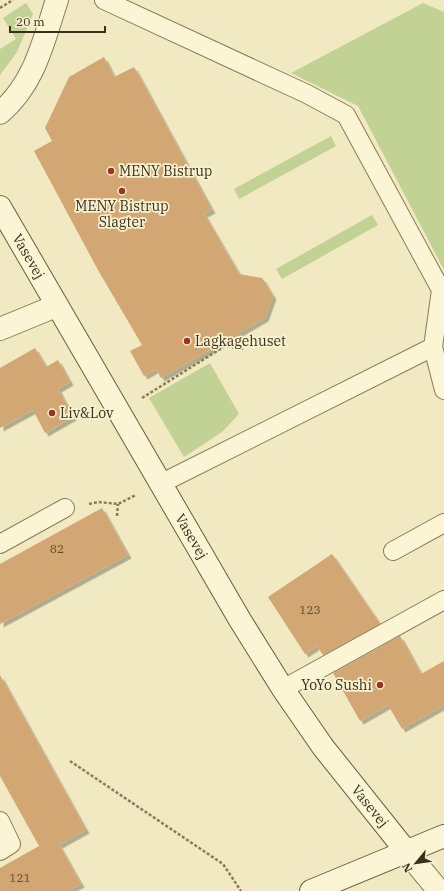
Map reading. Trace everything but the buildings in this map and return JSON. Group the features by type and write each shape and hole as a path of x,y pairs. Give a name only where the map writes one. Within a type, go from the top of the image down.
{"street":[{"path":"0,113 14,101 33,71 58,0"},
{"name":"Vasevej","path":"0,207 160,484 240,620 283,689 323,747 439,891"},
{"path":"0,329 56,306"},
{"path":"311,891 444,836"}],"lane":[{"path":"104,0 306,94 346,115 441,290 433,347 444,390"},
{"path":"160,484 433,347"},
{"path":"0,544 65,508"},
{"path":"393,551 444,523"},
{"path":"283,689 444,600"},
{"path":"0,821 11,844 0,851"}],"path":[{"path":"0,8 13,0"},
{"path":"118,412 225,346 243,349"},
{"path":"98,502 118,504 117,516"},
{"path":"70,761 223,864 240,891"}],"green space":[{"path":"26,3 33,14 17,52 0,75 0,49 16,39 3,18"},
{"path":"423,3 444,12 444,270 358,106 291,73"},
{"path":"331,136 336,146 239,199 234,189"},
{"path":"372,215 378,225 282,279 276,269"},
{"path":"210,363 239,414 222,432 184,457 149,398"}],"place":[{"name":"MENY Bistrup","path":"111,171"},
{"name":"MENY Bistrup Slagter","path":"122,191"},
{"name":"Lagkagehuset","path":"187,341"},
{"name":"Liv&Lov","path":"52,413"},
{"name":"YoYo Sushi","path":"380,685"}]}
